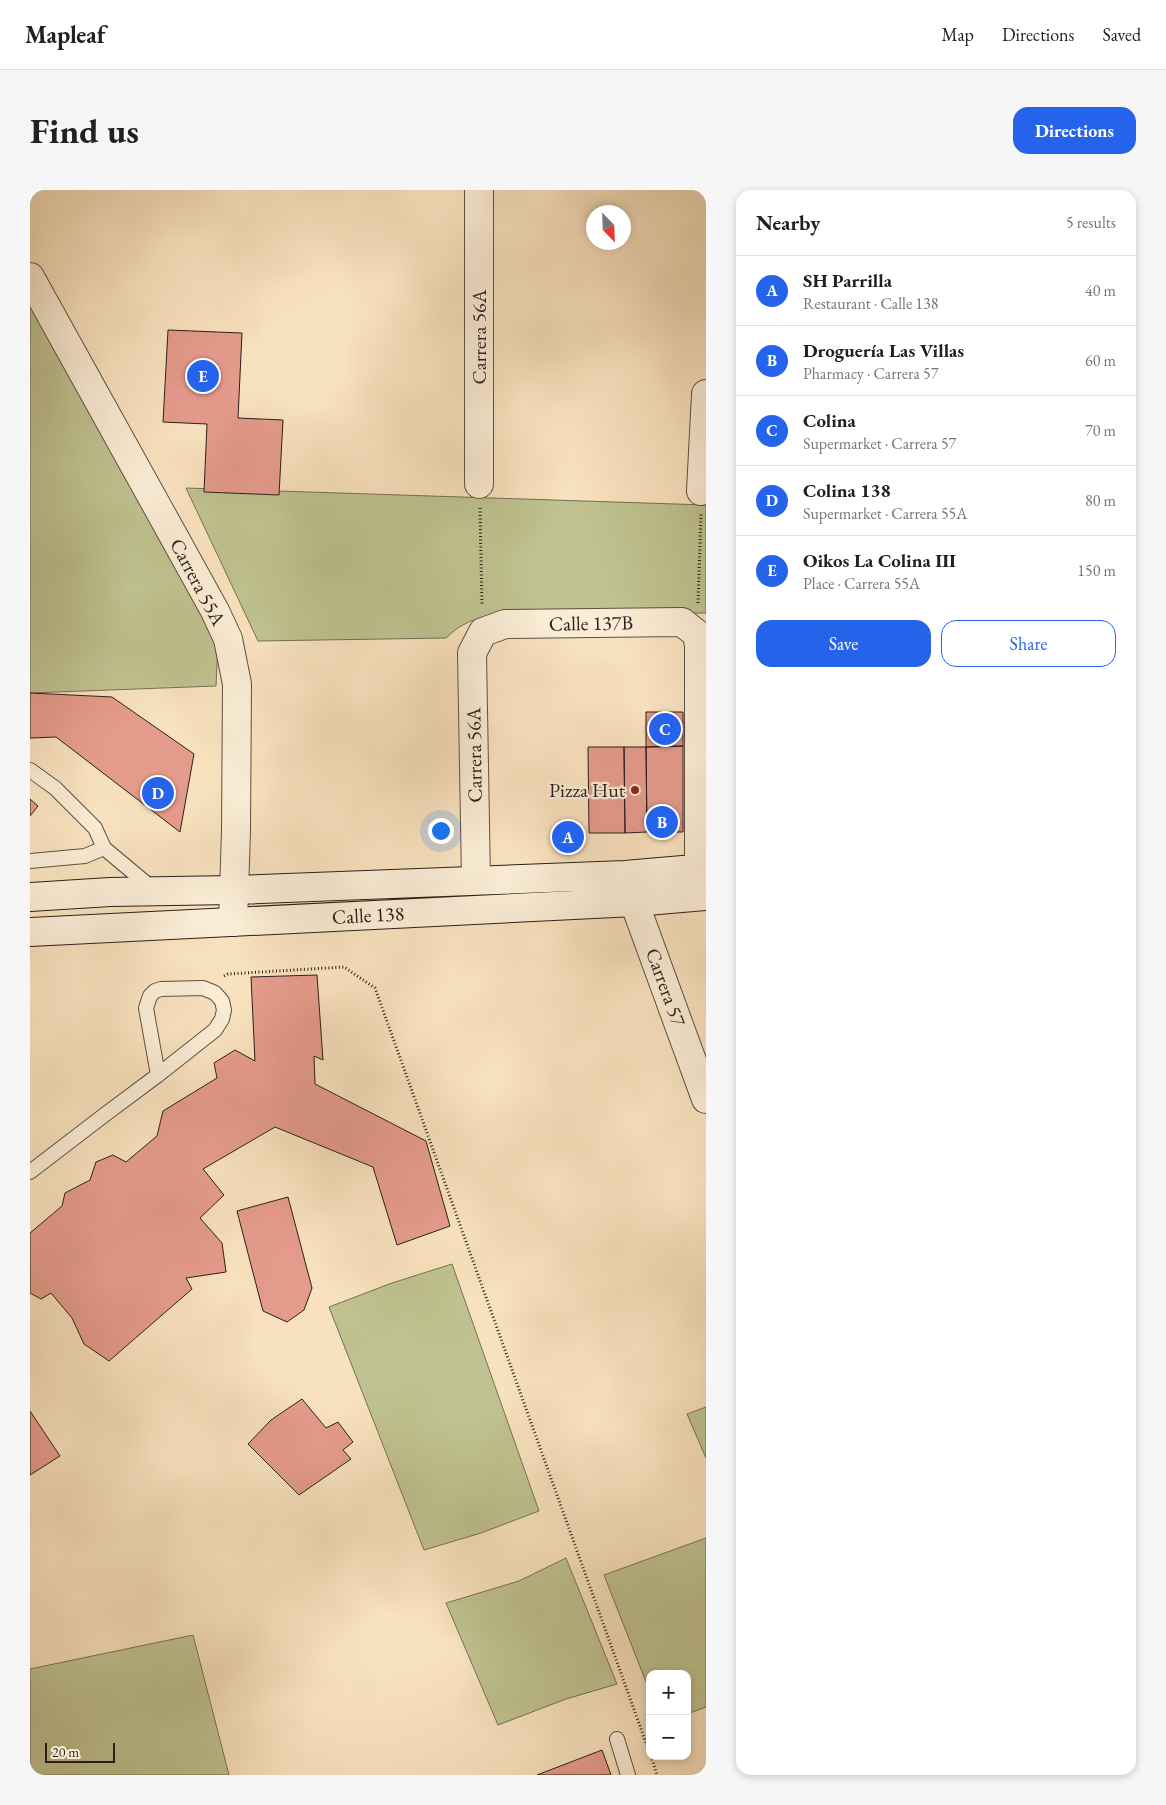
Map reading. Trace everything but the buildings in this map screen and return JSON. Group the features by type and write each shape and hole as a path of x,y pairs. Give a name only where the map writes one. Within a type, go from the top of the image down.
{"street":[{"name":"Carrera 56A","path":"479,190 479,484"},
{"name":"Carrera 55A","path":"30,277 174,535 228,639 237,684 233,922"},
{"path":"702,490 706,394"},
{"name":"Calle 137B","path":"483,632 505,624 682,622 697,634"},
{"name":"Carrera 56A","path":"476,880 472,653 483,632"},
{"path":"697,634 699,646 702,869"},
{"name":"Calle 138","path":"30,897 625,875 702,869"},
{"name":"Carrera 57","path":"625,875 706,1099"},
{"name":"Calle 138","path":"30,932 635,902 706,896"}],"lane":[{"path":"30,770 55,788 95,828 104,848 155,891"},
{"path":"30,861 85,856 104,848"},
{"path":"30,1172 158,1074 215,1030 220,1025 224,1010 222,1001 215,993 203,988 161,989 154,991 147,1002 146,1008 158,1074"},
{"path":"617,1739 628,1775"}],"path":[{"path":"479,484 483,632"},
{"path":"697,634 702,490"},
{"path":"203,988 228,974 344,967 375,988 646,1744"},
{"path":"652,1760 657,1775"}],"green space":[{"path":"30,293 218,641 216,686 30,693"},
{"path":"186,488 706,505 706,613 496,614 469,622 457,628 446,638 258,641"},
{"path":"452,1264 539,1511 481,1533 424,1550 329,1307 392,1283"},
{"path":"706,1407 706,1458 687,1414"},
{"path":"706,1538 706,1707 691,1713 691,1670 646,1670 646,1682 604,1575"},
{"path":"566,1558 617,1684 566,1699 498,1725 446,1603 519,1581"},
{"path":"193,1635 229,1775 30,1775 30,1669"}],"place":[{"name":"Oikos La Colina III","path":"203,376"},
{"name":"Colina","path":"665,729"},
{"name":"Pizza Hut","path":"635,790"},
{"name":"Colina 138","path":"158,793"},
{"name":"Droguería Las Villas","path":"662,822"},
{"name":"SH Parrilla","path":"568,837"}]}
